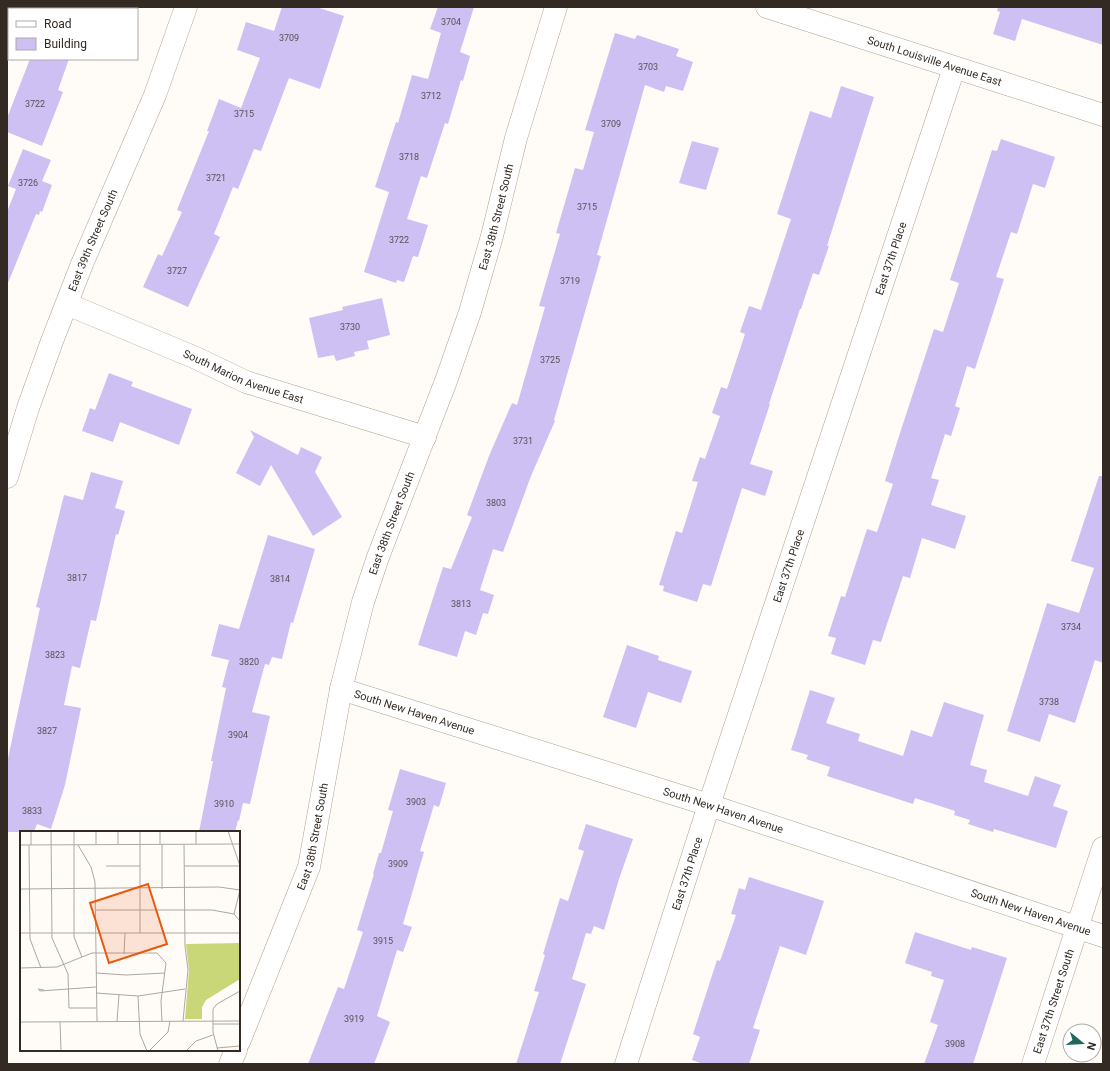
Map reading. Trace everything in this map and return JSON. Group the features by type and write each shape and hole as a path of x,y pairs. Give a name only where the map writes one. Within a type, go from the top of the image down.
{"street":[{"name":"East 39th Street South","path":"7,477 28,408 82,264 155,95 186,7"},
{"name":"East 38th Street South","path":"240,1040 309,867 341,690 366,592 378,557 446,382 470,312 492,236 516,138 556,7"},
{"name":"South Louisville Avenue East","path":"767,7 1103,115"},
{"name":"East 37th Place","path":"626,1064 709,805 954,68"},
{"name":"South Marion Avenue East","path":"67,304 196,358 246,382 425,437"},
{"name":"South New Haven Avenue","path":"341,690 709,805 1103,936"},
{"name":"East 37th Street South","path":"1034,1064 1103,848"},
{"path":"230,1064 236,1051"}],"building":[{"path":"282,7 316,7 344,16 320,89 289,78 261,151 254,149 238,189 233,187 214,234 220,237 188,307 143,287 158,254 162,256 182,212 177,210 209,131 207,131 219,99 241,108 260,58 237,50 246,22 274,31"},
{"path":"438,7 474,7 460,52 470,56 448,124 445,123 427,178 421,176 407,219 428,225 418,257 413,256 404,282 397,280 396,283 364,272 389,192 375,187 396,122 398,123 412,75 428,79 441,33 430,29"},
{"path":"998,7 1103,7 1103,45 1022,19 1015,41 993,34 1000,12 997,11"},
{"path":"615,33 635,39 637,35 679,49 676,56 693,62 683,91 666,86 664,92 645,85 597,255 601,256 554,420 555,421 531,476 503,552 493,549 480,590 494,595 488,614 483,613 476,635 465,631 457,657 418,645 443,567 451,569 472,517 467,515 489,456 512,403 517,405 545,307 539,306 560,234 556,233 575,168 583,170 594,132 585,130"},
{"path":"30,60 69,60 58,90 63,92 42,146 7,132 7,118"},
{"path":"841,86 874,97 827,246 829,246 819,275 813,273 750,464 773,471 765,496 742,488 711,586 703,584 697,602 663,591 664,586 659,585 676,531 682,533 698,482 692,481 700,457 705,459 720,416 712,413 721,387 727,389 745,334 740,332 749,306 761,310 791,219 777,214 810,111 831,118"},
{"path":"1001,139 1055,157 1045,188 1033,184 1017,234 1011,232 996,277 1004,279 975,369 967,366 955,406 960,408 951,436 945,434 931,478 939,480 931,505 966,516 955,549 922,538 910,578 903,576 881,642 873,640 865,665 831,654 836,638 828,636 841,596 845,597 867,529 877,532 893,484 885,481 899,436 934,329 943,332 959,283 950,280 992,150 997,151"},
{"path":"692,141 719,148 706,190 679,183"},
{"path":"23,149 51,160 42,181 52,185 42,212 40,211 39,215 36,214 8,283 7,212 16,189 8,186"},
{"path":"382,298 390,335 367,341 369,349 354,352 355,356 336,361 334,355 318,358 309,318 343,310 342,307"},
{"path":"109,373 133,382 131,386 192,409 179,445 120,422 113,442 82,431 90,408 95,410"},
{"path":"250,430 298,455 301,447 322,457 315,472 342,517 313,536 271,465 260,486 236,473 254,437"},
{"path":"91,472 123,481 115,508 125,511 118,535 116,534 96,621 91,620 80,668 72,666 64,705 81,708 65,785 51,829 37,824 34,831 7,832 7,763 40,608 36,607 64,495 83,500"},
{"path":"1099,476 1103,476 1103,663 1095,660 1075,723 1049,714 1040,742 1007,731 1047,603 1079,613 1094,568 1071,561"},
{"path":"268,535 315,549 293,623 291,622 282,659 272,657 269,665 265,664 252,712 270,716 250,804 243,803 235,831 199,831 213,761 211,761 226,688 222,687 229,660 211,656 219,624 239,629"},
{"path":"627,645 659,656 658,660 692,671 681,703 648,692 636,728 603,717"},
{"path":"810,690 835,698 826,723 860,734 858,741 903,756 911,730 932,737 944,702 984,715 970,765 987,770 984,782 1028,796 1035,776 1061,785 1053,806 1068,811 1056,848 994,829 993,832 968,824 970,820 954,815 955,811 915,798 913,804 827,776 830,767 806,759 808,755 791,750"},
{"path":"400,769 446,783 439,807 434,805 420,851 424,852 403,924 412,927 403,952 397,950 377,1016 390,1022 374,1064 308,1064 338,987 344,989 363,932 357,930 379,853 381,853 393,811 388,810"},
{"path":"586,824 633,839 604,930 594,926 591,934 586,933 572,979 586,984 560,1064 516,1064 539,992 534,991 545,955 543,954 560,898 568,901 584,851 578,849"},
{"path":"749,877 824,901 806,955 780,946 753,1028 760,1030 749,1064 703,1064 692,1060 700,1037 693,1034 717,960 720,961 736,915 731,914 739,888 745,890"},
{"path":"915,932 971,950 972,947 1007,958 973,1064 924,1064 938,1025 930,1022 944,980 931,976 932,972 905,963"}]}
